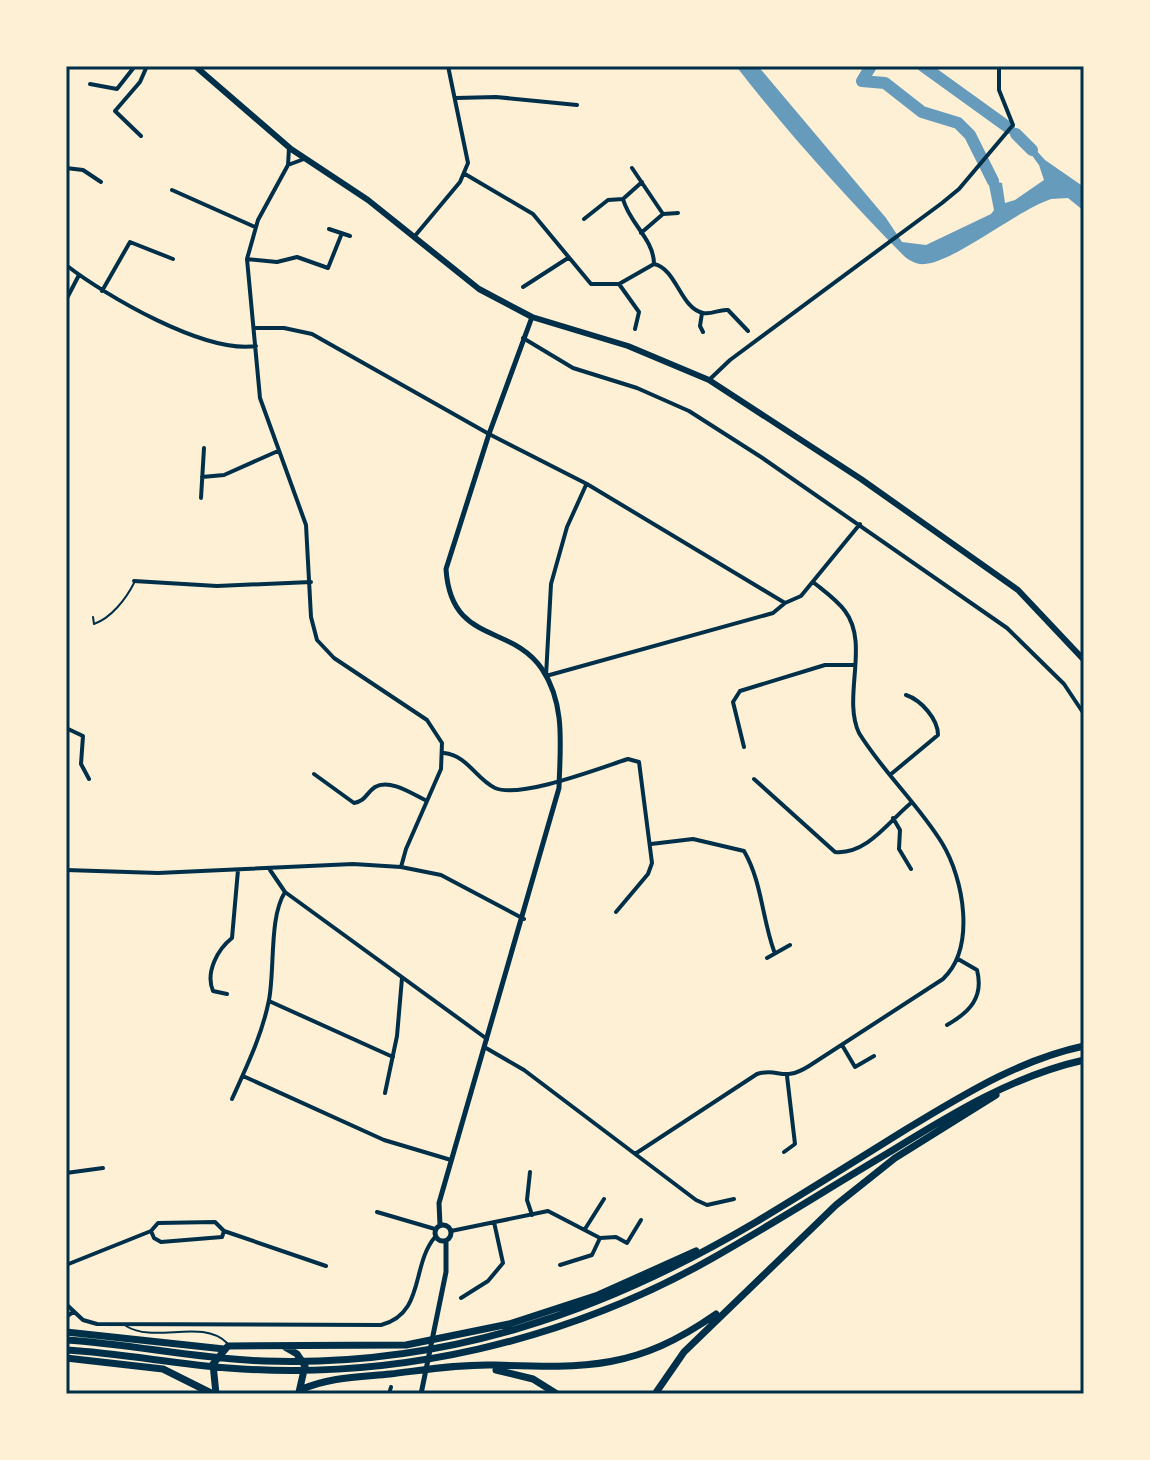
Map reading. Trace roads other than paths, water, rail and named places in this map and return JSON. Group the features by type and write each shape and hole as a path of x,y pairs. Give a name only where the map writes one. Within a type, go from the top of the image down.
{"highway":[{"path":"66,1340 263,1361 361,1359 465,1343 563,1316 665,1272 731,1236 969,1091 1036,1060 1084,1046"},
{"path":"66,1350 228,1368 304,1370 407,1362 524,1338 621,1304 683,1274 944,1118 1014,1084 1084,1060"},
{"path":"655,1394 684,1352 743,1292 874,1174 1014,1084"},
{"path":"66,1332 224,1349 406,1345 509,1324 598,1295 731,1236"},
{"path":"284,1346 297,1354 305,1366 301,1389 327,1380 466,1367 579,1368 626,1359 686,1333 743,1292"},
{"path":"214,1394 213,1364 224,1349"},
{"path":"66,1358 163,1369 214,1394"},
{"path":"466,1367 518,1374 557,1394"}],"main road":[{"path":"195,66 289,147 368,200 479,289 532,317 628,346 709,380 861,479 1018,590 1084,660"}],"street":[{"path":"90,84 117,89 135,66"},
{"path":"141,136 115,111 143,77 147,66"},
{"path":"414,237 465,174 468,149 448,66"},
{"path":"709,380 730,360 959,189 1013,125 999,90 999,66"},
{"path":"456,98 496,97 577,105"},
{"path":"289,147 288,165 255,227 247,259 260,398 306,525 312,624 322,647 427,720 439,734 444,753 401,867"},
{"path":"67,159 67,168 88,172 101,182"},
{"path":"288,165 305,159"},
{"path":"632,168 663,214"},
{"path":"465,174 528,210 591,284 619,284 654,264"},
{"path":"584,219 608,200 623,199 642,182"},
{"path":"172,190 255,227"},
{"path":"623,199 652,250 654,264"},
{"path":"641,233 663,214 678,213"},
{"path":"329,229 350,236"},
{"path":"325,277 342,233"},
{"path":"102,291 130,242 173,259"},
{"path":"247,259 277,262 297,257 328,268"},
{"path":"523,287 568,258"},
{"path":"654,264 662,267 693,307 702,313 728,310 748,331"},
{"path":"66,265 102,291 178,328 237,345 256,346"},
{"path":"66,300 79,275"},
{"path":"619,284 639,312 635,329"},
{"path":"702,313 700,326 703,332"},
{"path":"532,317 489,434 446,569 447,588 461,614 532,659 546,676"},
{"path":"254,328 284,328 312,334 489,434 587,484 785,603"},
{"path":"523,338 573,368 637,388 689,411 860,524 1007,628 1064,684 1084,714"},
{"path":"201,498 204,448"},
{"path":"202,477 224,475 278,451"},
{"path":"66,1304 73,1312 97,1324 125,1325 347,1327 388,1323 408,1310 423,1256 438,1227 439,1203 524,919 559,780 560,722 546,676 551,584 567,527 587,484"},
{"path":"546,676 773,613 785,603 797,599 860,524"},
{"path":"134,581 217,586 311,582"},
{"path":"635,1154 752,1076 765,1071 787,1076 842,1045 943,979 958,959 962,911 943,845 857,727 850,619 843,608 813,582"},
{"path":"744,747 733,702 740,691 825,665 854,665"},
{"path":"890,775 938,735 937,726 917,699 906,695"},
{"path":"66,728 83,736 81,764 89,779"},
{"path":"444,753 460,758 499,789 528,790 628,759 637,760 651,844 651,869 616,912"},
{"path":"314,774 354,803 363,800 375,788 386,785 427,801"},
{"path":"754,779 835,852 858,849 911,803"},
{"path":"893,818 900,830 899,849 911,869"},
{"path":"651,844 693,839 744,851 764,904 764,922 774,951"},
{"path":"66,870 94,873 270,870 336,864 401,867 441,875 524,919"},
{"path":"227,994 213,991 209,983 219,948 232,938 238,870"},
{"path":"270,870 285,892 488,1039"},
{"path":"232,1099 256,1046 269,1001 275,962 276,906 285,892"},
{"path":"767,958 774,951 790,945"},
{"path":"947,1025 967,1013 978,995 977,970 958,959"},
{"path":"385,1093 393,1057 402,978"},
{"path":"269,1001 393,1057"},
{"path":"842,1045 855,1067 874,1056"},
{"path":"486,1048 524,1070 707,1205 734,1199"},
{"path":"243,1076 384,1140 451,1160"},
{"path":"784,1152 795,1144 787,1076"},
{"path":"66,1173 103,1168"},
{"path":"530,1172 527,1200 532,1215"},
{"path":"585,1229 604,1199"},
{"path":"377,1212 451,1231 548,1211 600,1238 616,1237 627,1243 641,1220"},
{"path":"66,1265 151,1231 161,1222 202,1222 219,1223 224,1231 326,1266"},
{"path":"461,1298 488,1281 503,1263 494,1222"},
{"path":"151,1231 154,1238 161,1242 217,1240 224,1231"},
{"path":"421,1394 446,1272 446,1241 451,1231"},
{"path":"435,1237 446,1241"},
{"path":"560,1265 592,1255 600,1238"},
{"path":"66,1317 73,1312"},
{"path":"389,1394 391,1387"},
{"path":"79,1394 93,1394"}],"lane":[{"path":"93,617 94,624 99,623 116,608 134,581"},
{"path":"125,1325 143,1333 217,1335 224,1349"}],"water":[{"path":"736,66 758,66 886,218 902,242 926,245 991,214 994,210 986,170 991,166 997,182 1002,183 1005,203 1015,200 1044,180 1039,165 1022,142 1025,138 1045,160 1084,187 1084,211 1068,198 1051,199 938,261 925,264 914,262 903,255 838,187"}],"waterway":[{"path":"871,66 862,81 885,83 922,112 958,123 970,135 993,181"},
{"path":"923,66 1009,128"},
{"path":"1016,134 1032,150"}]}
